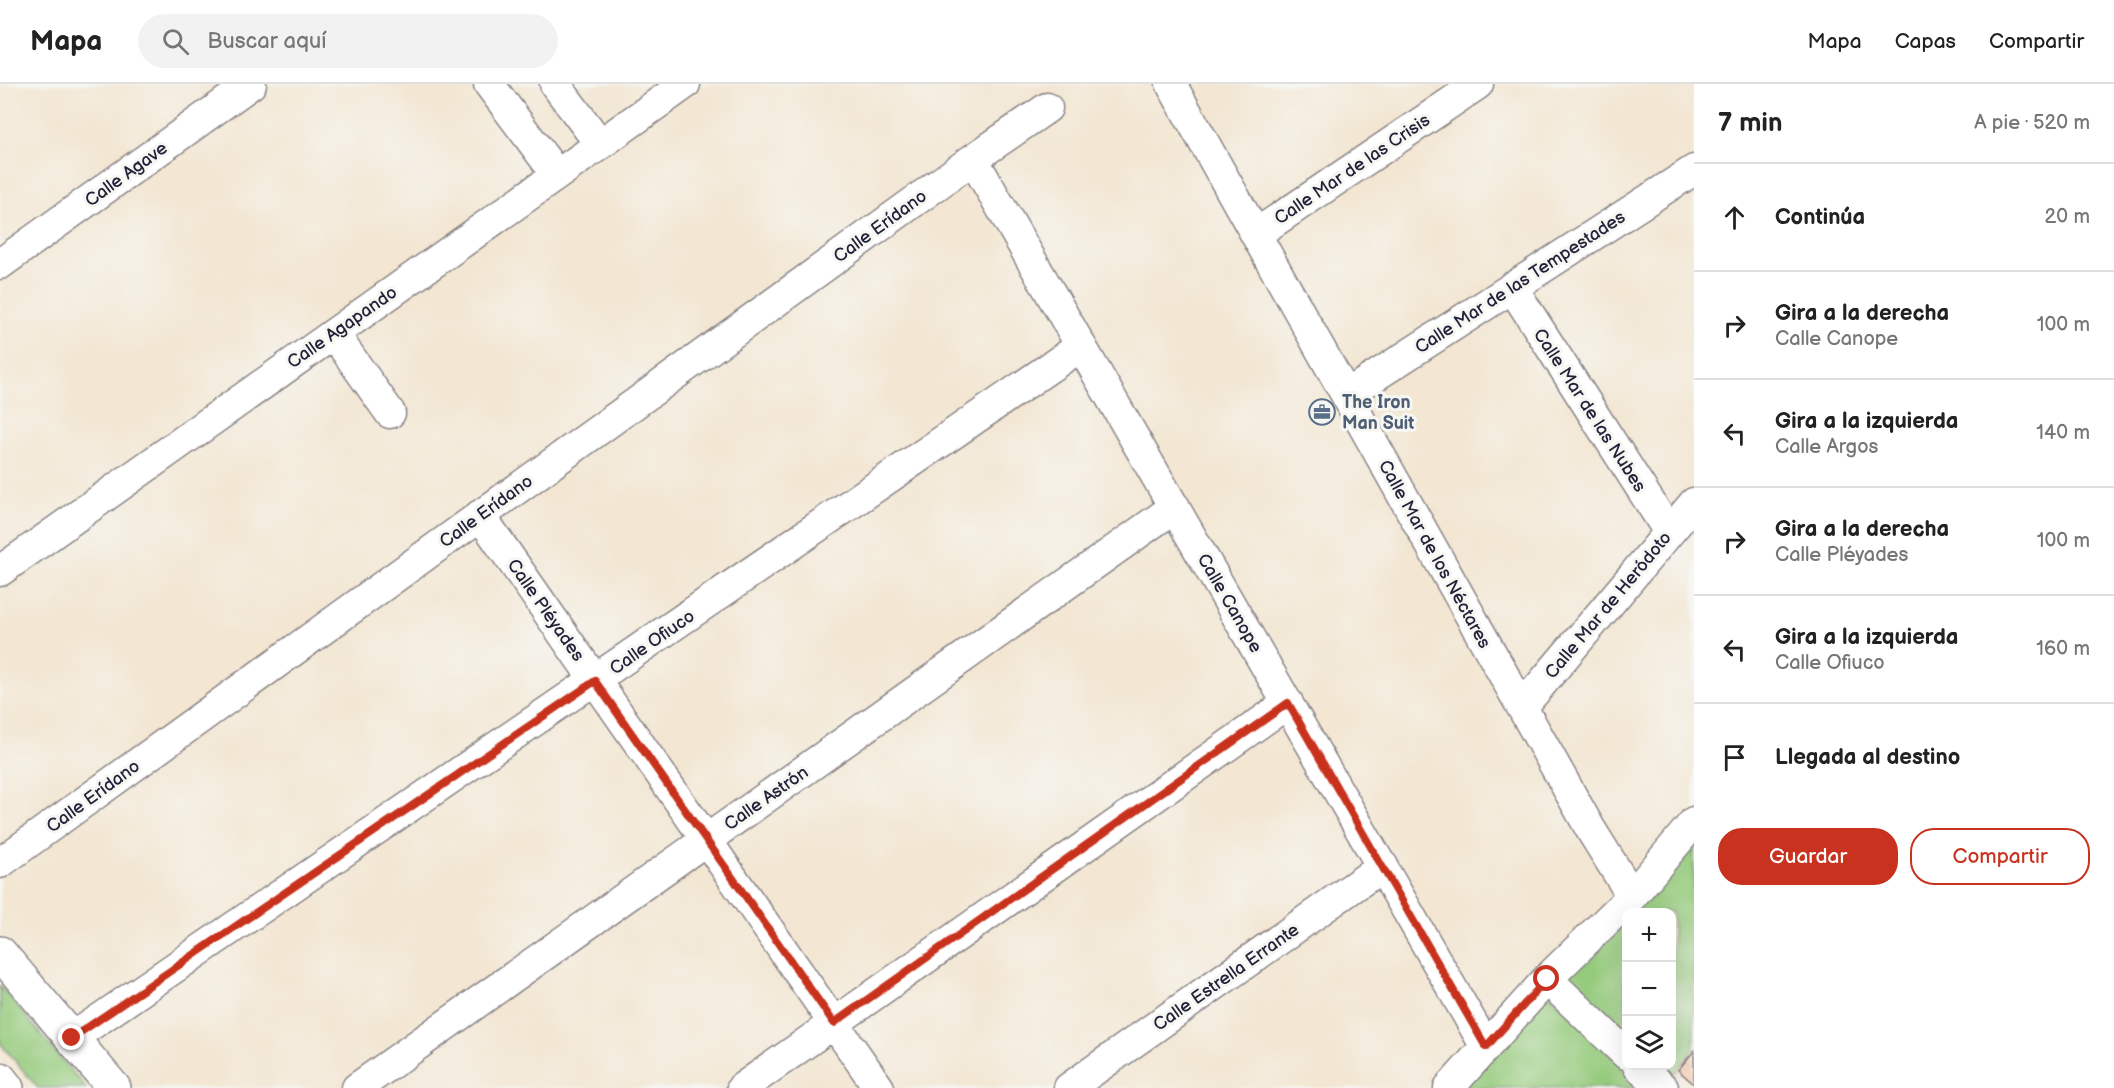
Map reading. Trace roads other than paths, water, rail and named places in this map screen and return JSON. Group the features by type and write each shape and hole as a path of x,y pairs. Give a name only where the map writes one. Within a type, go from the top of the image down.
{"main road":[{"path":"0,953 114,1088"},
{"path":"0,1080 7,1088"}],"street":[{"name":"Calle Agave","path":"0,264 251,84"},
{"path":"489,84 557,175"},
{"path":"555,84 600,144"},
{"name":"Calle Agapando","path":"0,571 685,84"},
{"name":"Calle Mar de los Néctares","path":"1171,84 1522,708 1632,896"},
{"name":"Calle Mar de las Crisis","path":"1256,234 1478,84"},
{"name":"Calle Erídano","path":"0,862 973,159 1047,108"},
{"name":"Calle Canope","path":"973,159 1486,1047"},
{"name":"Calle Mar de las Tempestades","path":"1346,394 1694,170"},
{"name":"Calle Mar de las Nubes","path":"1512,287 1669,532"},
{"path":"334,333 390,413"},
{"name":"Calle Ofiuco","path":"72,1038 1081,346"},
{"name":"Calle Mar de Heródoto","path":"1522,708 1694,503"},
{"name":"Calle Astrón","path":"357,1088 1174,507"},
{"name":"Calle Pléyades","path":"480,515 879,1088"},
{"path":"742,1088 1288,703"},
{"path":"1449,1088 1547,979 1632,896 1694,822"},
{"name":"Calle Estrella Errante","path":"1069,1088 1383,866"},
{"path":"1547,979 1622,1050"},
{"path":"1644,1070 1664,1088"}],"place":[{"name":"The Iron Man Suit","path":"1322,412"}]}
